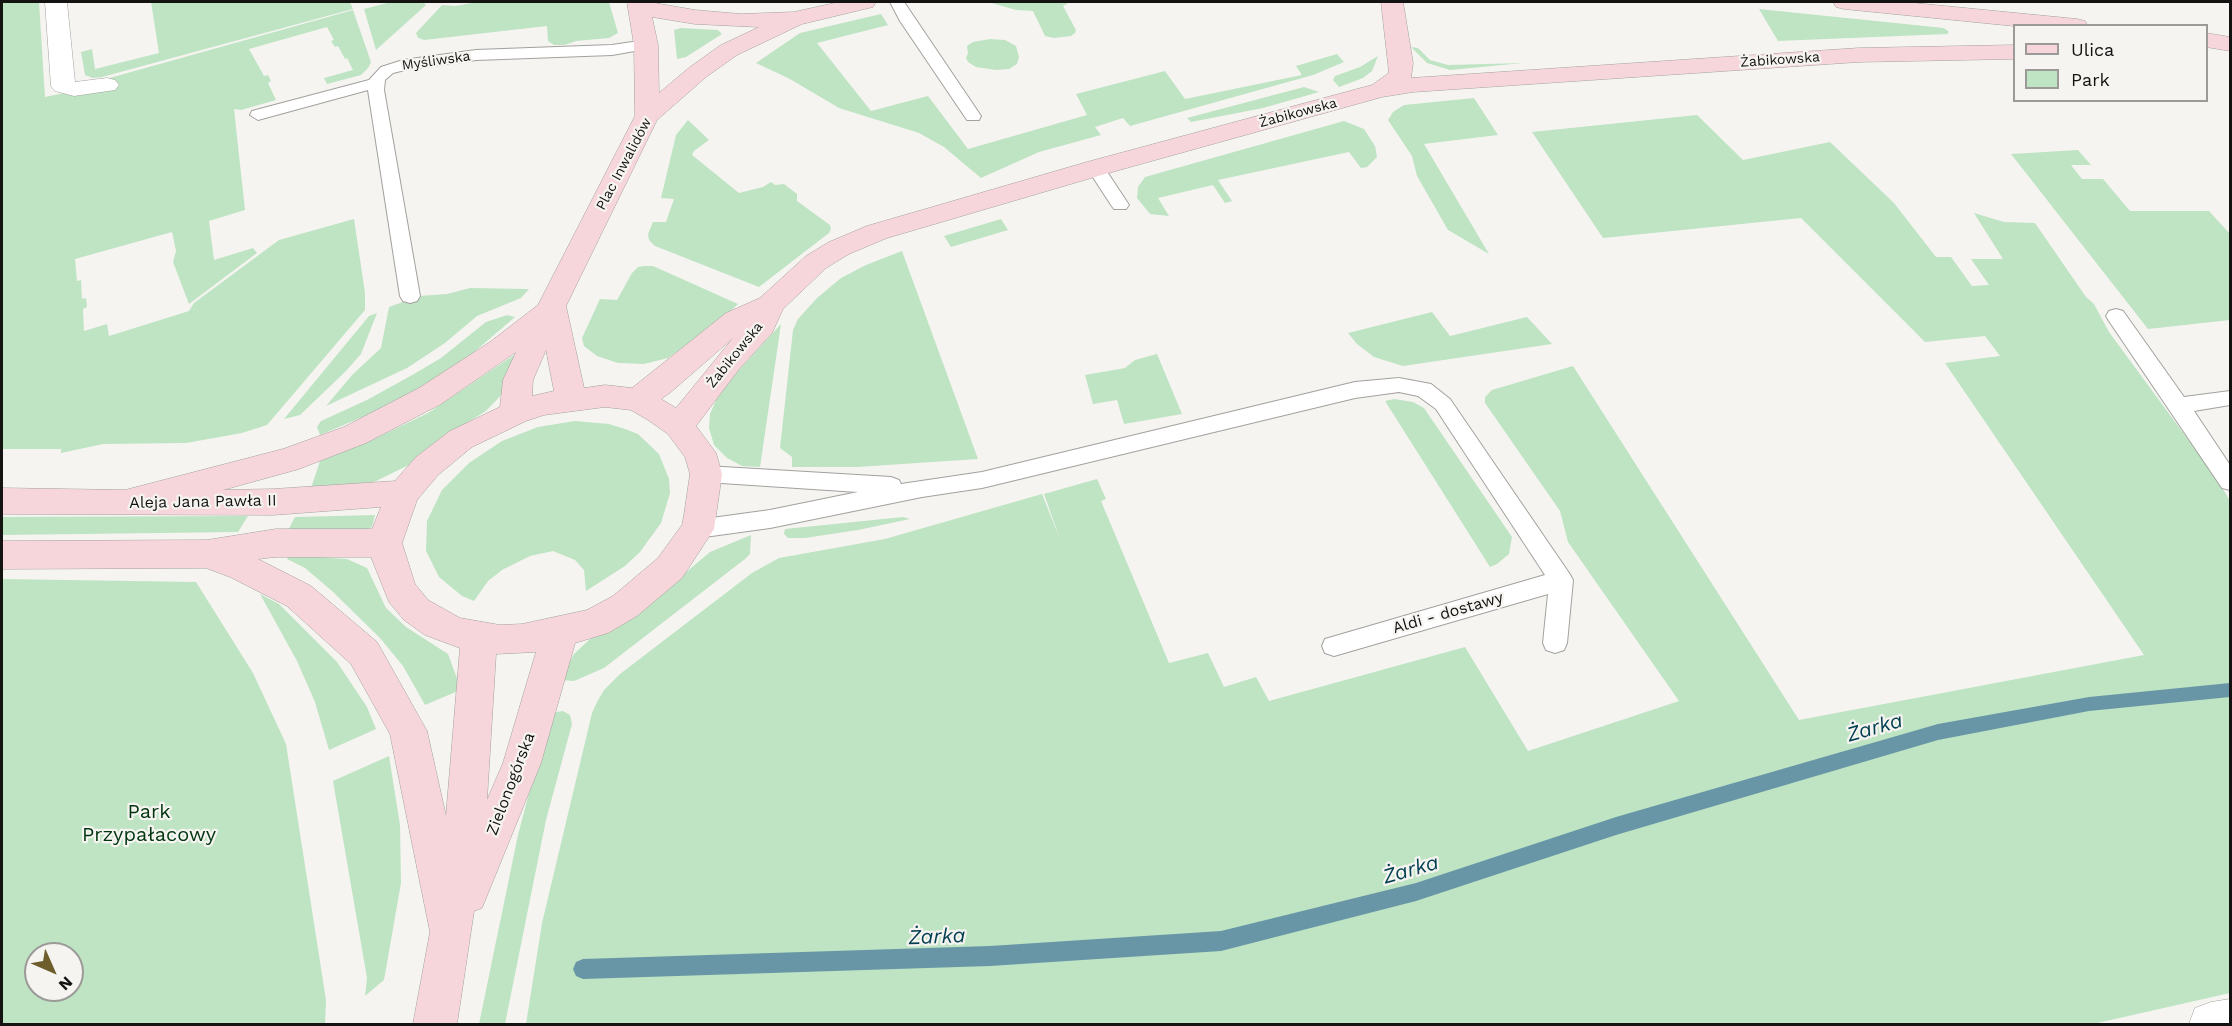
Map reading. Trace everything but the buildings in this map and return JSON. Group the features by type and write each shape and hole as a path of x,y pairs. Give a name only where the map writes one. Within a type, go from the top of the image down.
{"street":[{"path":"56,2 62,83 67,88 74,89 107,85"},
{"name":"Plac Inwalidów","path":"639,5 695,17 741,21 794,19 866,2"},
{"path":"1380,90 1401,75 1392,2"},
{"path":"1844,2 2058,24"},
{"path":"639,5 646,45 647,116"},
{"name":"Plac Inwalidów","path":"515,413 518,380 552,306 647,116 698,72 729,50 794,19"},
{"path":"2208,40 2230,44"},
{"name":"Żabikowska","path":"679,426 729,361 762,326 770,305 816,262 839,248 877,232 1096,168 1380,90 1441,82 1920,52 2013,52"},
{"path":"2208,54 2230,54"},
{"path":"637,400 660,384 736,320 770,305"},
{"path":"125,503 288,459 355,435 430,396 500,350 552,306 571,399"},
{"path":"605,396 637,400 679,426 700,453 706,474 703,507 697,529 670,567 625,606 596,622 522,639 500,640 479,637 447,628 416,610 401,592 385,543 392,519 404,493 427,466 461,439 515,413 571,399 605,396"},
{"name":"Aleja Jana Pawła II","path":"2,501 273,502 404,493"},
{"path":"2,555 207,554 276,543 385,543"},
{"path":"207,554 242,567 299,596 364,653 408,731 451,932"},
{"name":"Zielonogórska","path":"451,932 522,764 560,632"},
{"name":"Zielonogórska","path":"435,1024 451,932 467,804 479,637"},
{"path":"2211,1024 2230,1021"}],"lane":[{"path":"897,2 973,116"},
{"name":"Myśliwska","path":"258,115 375,83 387,70 416,63 476,55 612,50 646,45"},
{"path":"375,83 410,296"},
{"path":"1096,168 1120,205"},
{"path":"2116,316 2230,482"},
{"path":"697,529 770,519 922,488 982,480 1377,386 1399,385 1424,389 1443,404 1561,580 1555,644"},
{"path":"2179,405 2230,398"},
{"path":"706,474 922,488"},
{"name":"Aldi - dostawy","path":"1335,646 1561,580"}],"green space":[{"path":"2,2 39,2 45,97 74,91 106,79 353,10 371,62 361,75 327,84 324,78 353,70 338,46 335,47 331,41 334,40 327,27 249,49 264,76 268,75 271,81 268,83 276,100 241,110 234,109 245,210 209,221 214,260 253,248 257,253 189,304 173,262 176,251 172,232 75,259 77,281 81,280 82,299 86,298 87,307 83,309 84,331 107,324 109,336 189,311 194,303 279,240 354,219 365,293 365,310 267,425 242,433 186,443 103,444 61,453 61,449 2,449"},
{"path":"151,2 350,2 353,9 102,77 93,78 85,75 81,52 92,49 95,69 159,53"},
{"path":"391,2 423,2 426,5 376,50 364,9"},
{"path":"478,2 609,2 618,33 609,38 576,41 565,45 554,45 548,41 547,26 424,40 418,38 416,33 442,5 455,6"},
{"path":"988,2 1070,2 1063,6 1076,30 1075,33 1071,36 1054,38 1045,36 1033,11 1016,10"},
{"path":"1759,9 1944,28 1949,32 1947,34 1778,41"},
{"path":"881,14 888,25 817,43 871,111 928,96 968,149 1087,115 1076,94 1165,71 1185,99 1302,75 1296,66 1337,54 1344,62 1313,75 1130,126 1123,118 1095,127 1101,135 1039,152 981,178 944,147 919,133 839,108 790,79 756,63 800,33"},
{"path":"681,28 718,30 722,34 686,57 677,59 674,30"},
{"path":"990,39 1005,40 1016,46 1019,57 1017,64 1009,69 996,70 976,67 968,62 967,46 973,42"},
{"path":"1411,47 1418,48 1430,60 1448,65 1523,63 1450,70 1427,63"},
{"path":"1378,56 1372,71 1363,78 1339,87 1333,80 1335,76 1360,67"},
{"path":"1304,87 1319,92 1263,108 1191,122 1187,118"},
{"path":"1474,98 1498,135 1424,144 1489,254 1448,230 1417,176 1412,156 1388,120 1393,112 1404,105"},
{"path":"1697,115 1743,160 1830,142 1894,203 1936,257 1951,257 1972,286 1989,285 1971,259 2003,259 1974,213 2004,222 2035,223 2086,297 2094,304 2109,332 2217,479 2230,501 2230,993 2093,1024 526,1024 542,923 592,713 597,702 604,690 620,674 752,573 779,558 885,539 1042,494 1060,539 1044,494 1097,479 1106,499 1101,501 1169,663 1208,653 1224,687 1256,677 1269,701 1465,647 1528,751 1679,701 1568,542 1560,511 1485,403 1485,397 1492,390 1573,366 1799,720 2144,655 1945,363 2000,356 1985,336 1925,342 1801,218 1603,238 1532,132"},
{"path":"688,120 709,140 692,155 739,193 763,187 771,182 775,185 784,184 797,194 797,201 830,225 829,233 759,287 655,246 649,240 648,234 653,222 666,222 674,199 661,198 676,135"},
{"path":"1344,121 1364,129 1375,146 1377,157 1367,167 1361,168 1349,152 1218,180 1232,201 1225,203 1213,185 1158,198 1169,216 1150,214 1137,198 1138,187 1145,177"},
{"path":"2078,150 2091,165 2071,165 2082,179 2103,179 2130,211 2209,211 2230,234 2230,320 2148,329 2011,154"},
{"path":"1001,219 1008,230 951,247 944,236"},
{"path":"902,251 978,459 857,467 792,467 792,457 780,448 793,330 798,319 817,298 841,278"},
{"path":"653,266 738,304 719,322 668,358 644,364 618,363 597,356 584,346 582,338 600,299 617,300 632,273 638,267"},
{"path":"470,288 529,289 521,298 477,316 445,343 407,368 326,406 353,374 381,348 389,307 419,296 447,294"},
{"path":"1432,312 1450,336 1527,317 1552,344 1403,366 1374,357 1357,344 1348,333"},
{"path":"377,313 361,354 300,415 284,419 369,316"},
{"path":"507,315 515,317 473,353 436,380 372,413 320,435 317,427 321,421 367,400 414,374 441,358 486,322"},
{"path":"781,324 760,467 742,466 727,458 714,445 709,428 710,414 717,398 729,381"},
{"path":"1157,354 1182,414 1124,424 1117,400 1093,404 1085,375 1125,368 1135,360"},
{"path":"514,355 512,374 505,391 486,411 441,439 417,461 374,482 311,488 320,461 372,440 428,413"},
{"path":"1394,399 1413,402 1424,408 1512,537 1509,554 1497,564 1490,567 1385,401"},
{"path":"575,421 609,424 638,434 659,454 669,479 670,493 661,523 640,552 625,566 586,591 584,570 575,560 553,551 530,556 502,570 488,581 474,601 462,596 439,577 426,551 427,521 442,490 469,463 502,441 538,427"},
{"path":"375,515 372,527 363,531 287,532 295,517"},
{"path":"248,516 238,532 2,535 2,517"},
{"path":"903,517 910,519 805,538 788,538 784,534 785,529"},
{"path":"751,535 750,554 745,559 604,668 574,681 560,680 574,654 590,639 639,612 710,552"},
{"path":"290,555 347,559 367,568 386,608 406,627 448,654 458,681 458,691 425,705 403,666 380,638 305,568 287,559"},
{"name":"Park Przypałacowy","path":"2,579 196,582 253,673 286,744 326,1000 325,1024 2,1024"},
{"path":"260,594 279,604 337,662 367,707 376,729 329,750 315,702 297,661"},
{"path":"563,711 570,715 572,724 546,820 505,1024 479,1024 518,835 550,713"},
{"path":"389,756 400,825 401,883 384,980 365,996 367,978 333,781"}],"waterway":[{"name":"Żarka","path":"583,969 990,956 1221,941 1416,892 1616,826 1938,732 2089,704 2230,690"}]}
